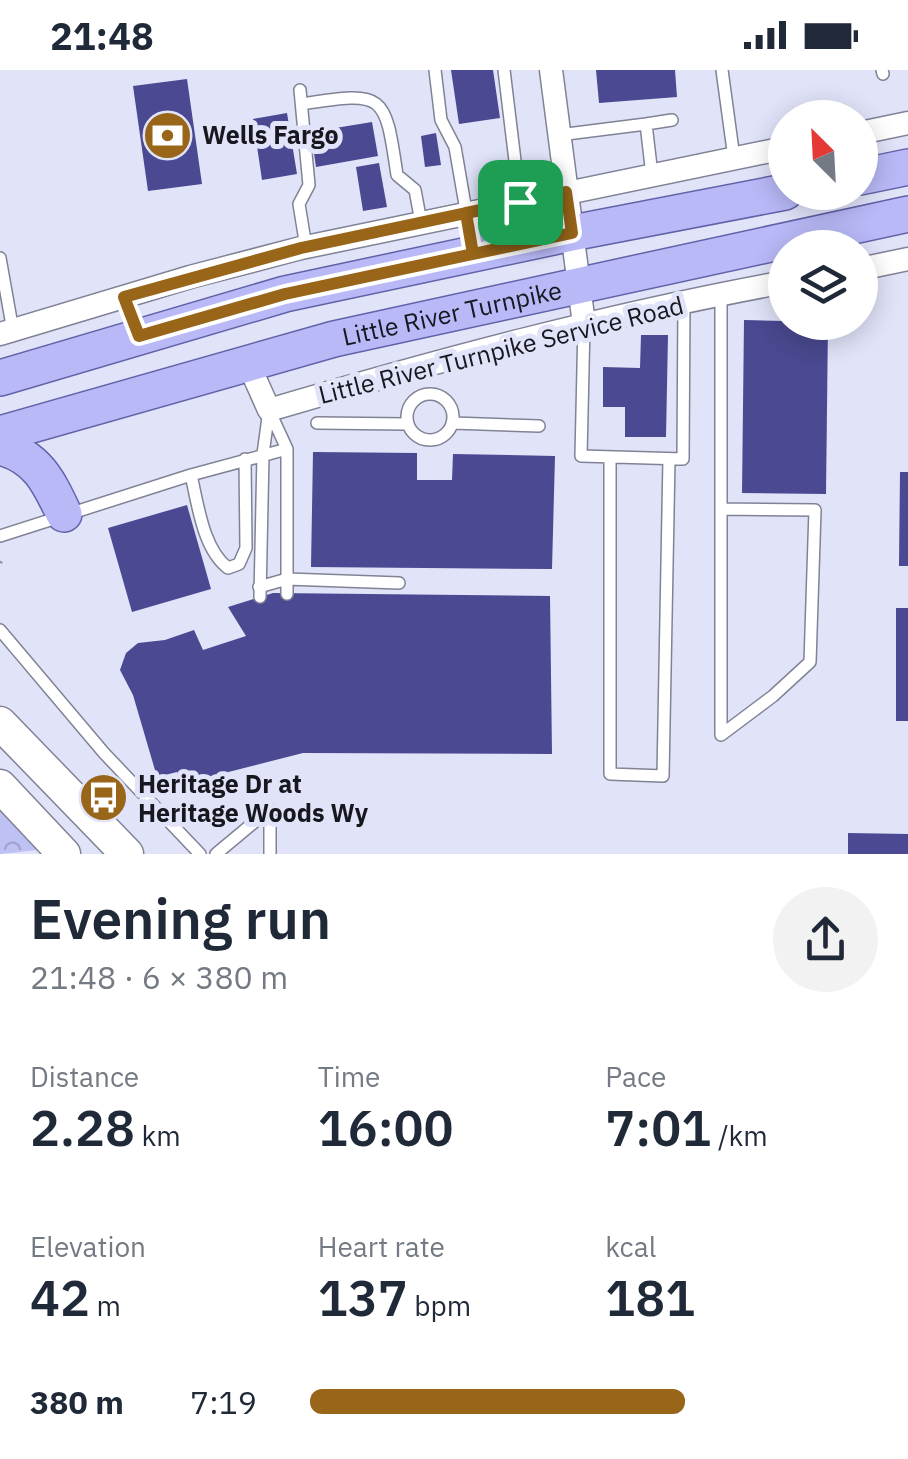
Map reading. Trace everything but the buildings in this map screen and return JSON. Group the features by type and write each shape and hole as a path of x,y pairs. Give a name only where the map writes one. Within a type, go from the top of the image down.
{"main road":[{"path":"878,174 908,168"},
{"path":"0,378 30,340 139,336 285,294 768,195"},
{"name":"Little River Turnpike","path":"0,434 248,362 404,323 908,214"},
{"path":"0,447 20,453 37,465 64,514"}],"street":[{"path":"551,70 584,324"},
{"path":"878,129 908,123"},
{"path":"30,340 124,297 306,247 768,151"},
{"path":"878,265 908,259"},
{"name":"Little River Turnpike Service Road","path":"269,410 429,363 584,324 768,285"},
{"path":"248,362 269,410"},
{"path":"0,723 127,854"},
{"path":"0,786 64,854"}],"lane":[{"path":"435,70 441,120 455,147 473,254"},
{"path":"504,70 520,202"},
{"path":"722,70 734,158"},
{"path":"300,90 309,185 298,204 306,247"},
{"path":"302,104 355,96 376,101 389,124 397,175 415,190 421,222"},
{"path":"559,136 672,120"},
{"path":"646,124 652,175"},
{"path":"0,258 30,340"},
{"path":"721,295 721,509 721,735 810,662 815,510 721,509"},
{"path":"124,297 139,336"},
{"path":"584,324 581,456 683,460 684,303"},
{"path":"429,363 434,394"},
{"path":"434,394 452,407 453,423 444,436 430,440 416,436 406,416 412,402 434,394"},
{"path":"269,410 286,449 287,594"},
{"path":"269,410 263,454 260,592 287,579 399,582"},
{"path":"317,423 407,424"},
{"path":"453,423 539,426"},
{"path":"0,536 286,449"},
{"path":"610,457 610,774 663,776 669,459"},
{"path":"191,475 211,546 217,560 228,568 238,564 246,548 244,459"},
{"path":"0,630 104,753 200,854"},
{"path":"216,854 270,809 270,854"}],"green space":[{"path":"0,810 38,850 0,854"}],"place":[{"name":"Wells Fargo","path":"167,135"},
{"name":"Heritage Dr at Heritage Woods Wy","path":"103,798"}],"route":[{"path":"520,202 466,213 473,254 285,294 139,336 124,297 301,248 466,213 473,254 572,233 566,192 520,202"}]}
